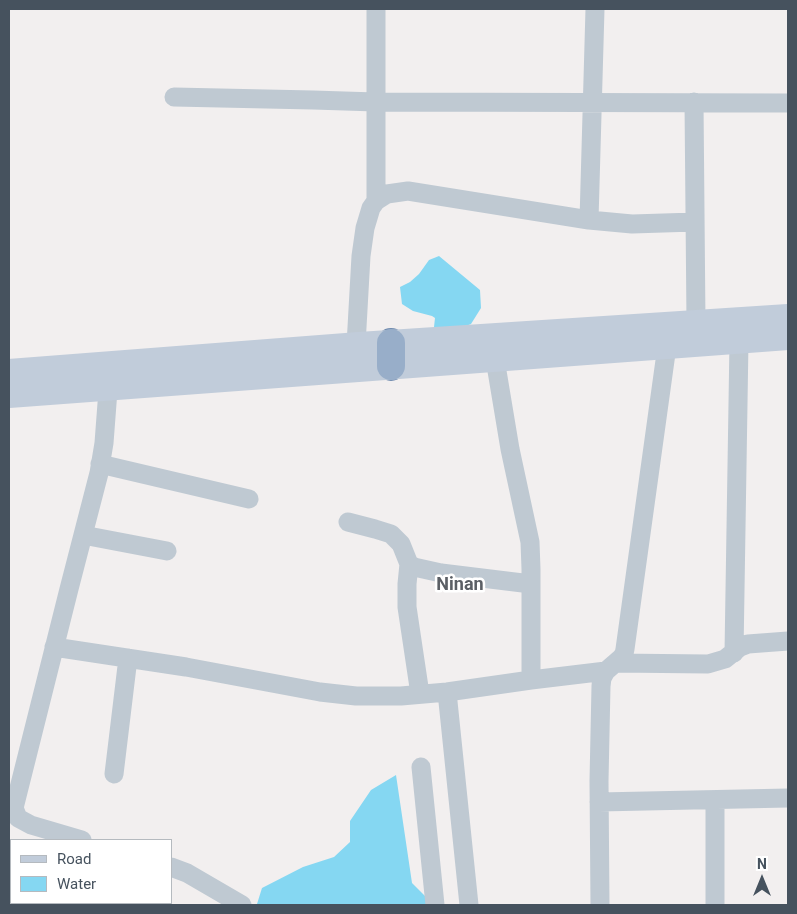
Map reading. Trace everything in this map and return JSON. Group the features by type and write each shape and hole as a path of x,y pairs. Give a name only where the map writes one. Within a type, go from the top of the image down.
{"main road":[{"path":"9,372 109,375 391,354 696,323 788,317"},
{"path":"9,395 109,375 356,345 391,354 495,359 788,338"}],"street":[{"path":"376,9 376,201"},
{"path":"589,220 595,9"},
{"path":"174,97 376,102 788,103"},
{"path":"694,102 696,323"},
{"path":"356,345 364,228 371,208 376,201 387,194 408,191 589,220 632,224 695,222"},
{"path":"734,653 739,341"},
{"path":"600,905 601,686 602,678 624,654 626,649 667,346"},
{"path":"495,359 510,449 530,542 532,584 531,680"},
{"path":"79,839 31,825 18,818 14,808 100,464 104,443 109,375"},
{"path":"100,464 249,498"},
{"path":"348,522 391,534 401,544 410,564 407,584 407,607 420,694"},
{"path":"83,535 167,552"},
{"path":"410,564 414,567 441,573 532,584"},
{"path":"54,647 186,667 320,692 356,696 401,696 447,692 611,667 708,664 725,659 740,647 748,644 788,641"},
{"path":"114,774 128,658"},
{"path":"447,692 469,905"},
{"path":"421,766 435,905"},
{"path":"599,802 788,798"},
{"path":"715,800 716,905"},
{"path":"172,867 187,873 242,905"}],"water":[{"path":"439,256 480,290 481,308 471,324 459,329 434,327 435,318 413,311 402,304 400,287 410,282 419,274 429,260"},
{"path":"396,775 412,883 433,904 257,904 262,888 303,867 334,857 350,842 350,821 371,790"}],"district":[{"name":"Ninan","path":"460,585"}]}
